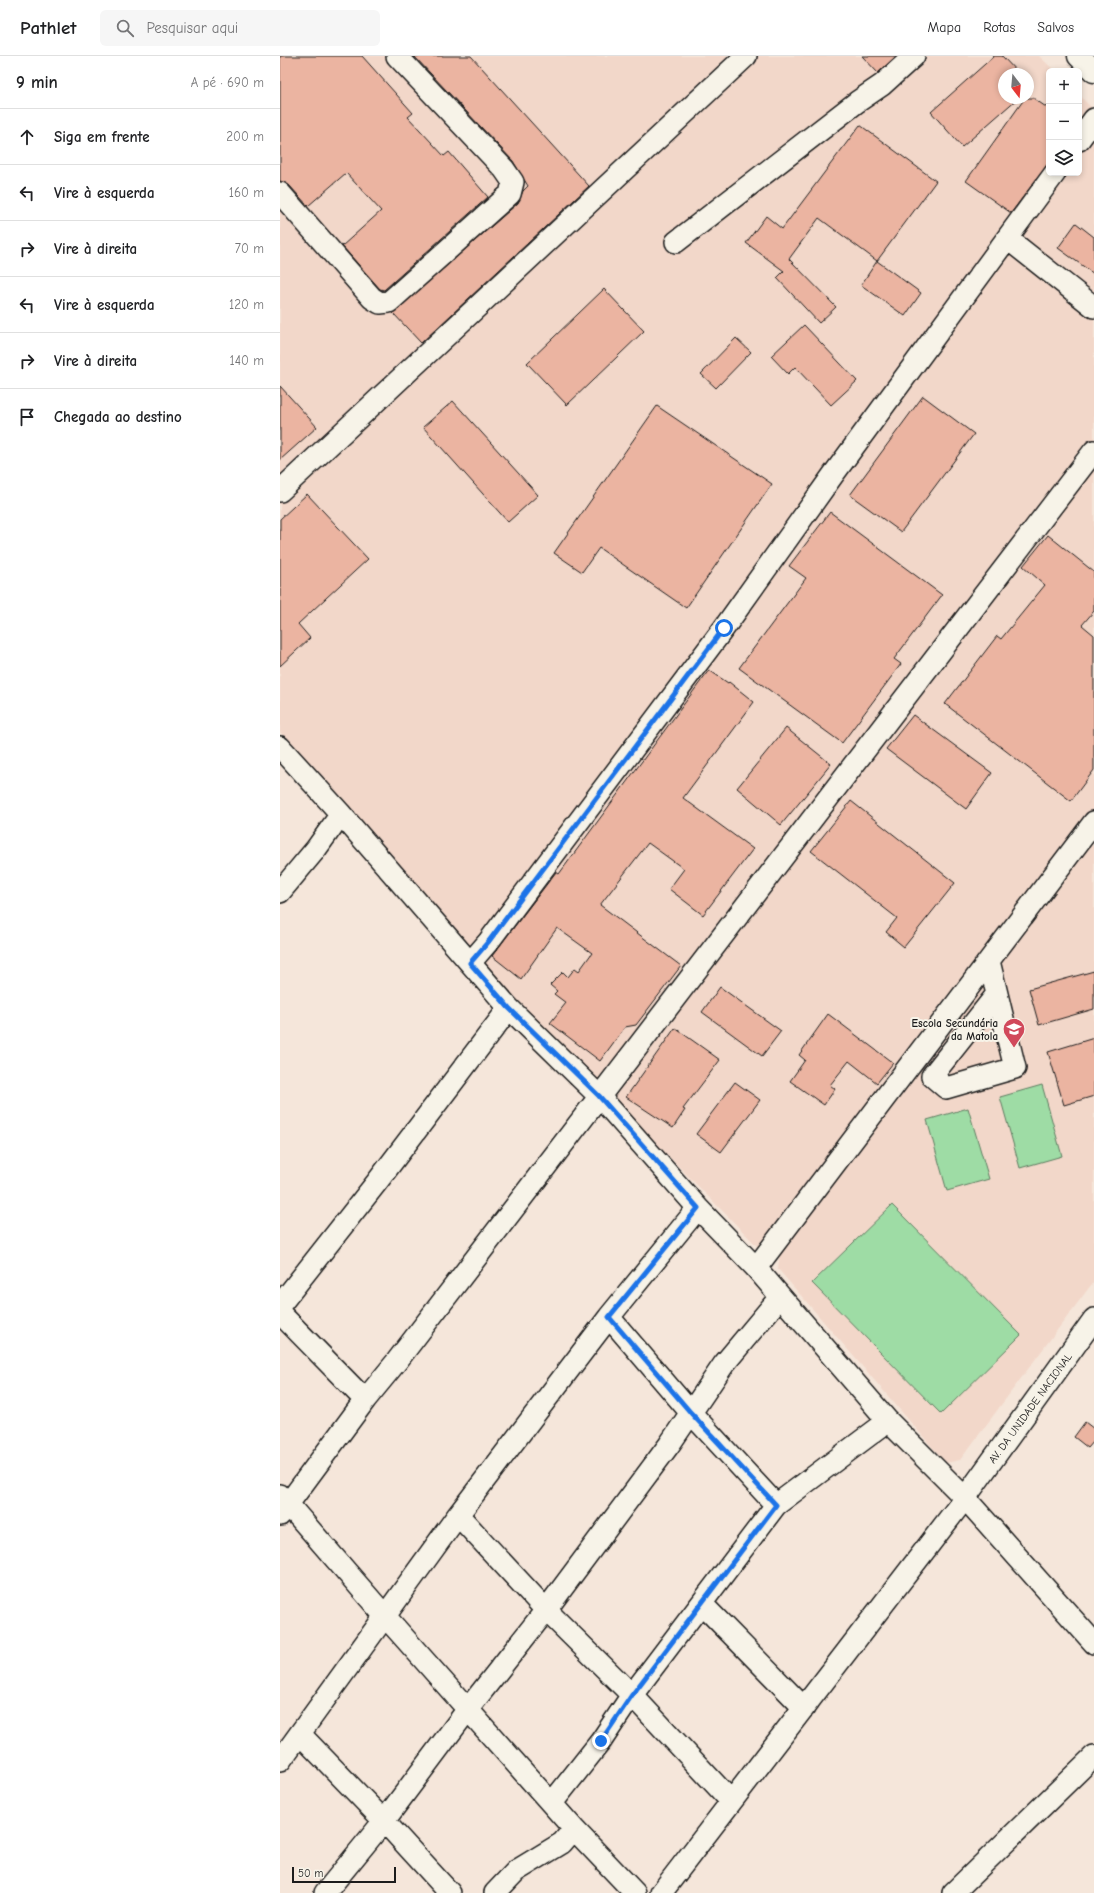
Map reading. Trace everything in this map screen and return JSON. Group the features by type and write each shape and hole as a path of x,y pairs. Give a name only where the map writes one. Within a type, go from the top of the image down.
{"highway":[{"path":"1079,56 1094,71"}],"street":[{"path":"280,193 372,298 380,303 389,302 510,194 513,182 504,169 397,56"},
{"path":"280,491 746,56"},
{"path":"676,242 857,102 882,85 914,56"},
{"path":"1082,136 1094,119"},
{"path":"470,963 489,941 724,628 1053,176"},
{"path":"1008,239 1094,306"},
{"path":"634,1893 574,1829 384,1615 283,1504 406,1348 1094,451"},
{"path":"280,747 341,814 509,1008 599,1096 698,1208 756,1268 888,1420 965,1498 1094,1643"},
{"path":"280,892 316,849 341,814"},
{"path":"756,1268 1094,822"},
{"path":"989,961 1015,1068 946,1088 932,1076 997,994"},
{"path":"280,1305 377,1182 509,1008"},
{"path":"280,1761 384,1615 458,1515 609,1317 698,1208"},
{"path":"325,1893 384,1821 468,1709 546,1610 669,1445 724,1364 780,1297"},
{"path":"280,1313 365,1400"},
{"path":"609,1317 691,1413 776,1505"},
{"name":"AV. DA UNIDADE NACIONAL","path":"661,1893 965,1498 1094,1319"},
{"path":"552,1803 601,1741 632,1695 776,1505 888,1420"},
{"path":"458,1515 546,1610 632,1695 731,1802"},
{"path":"702,1604 804,1708"},
{"path":"300,1734 384,1821 450,1893"},
{"path":"953,1893 1094,1756"},
{"path":"495,1893 516,1871 562,1843 574,1829"}],"shaded area":[{"path":"280,56 1039,56 1052,68 1046,68 1046,176 1082,176 1082,98 1094,110 1094,840 1089,846 1094,845 1094,1281 960,1460 946,1463 778,1269 780,1252 772,1261 537,1023 280,732"}],"green space":[{"path":"1042,1085 1062,1156 1020,1168 1000,1097"},
{"path":"968,1108 989,1179 947,1191 927,1120"},
{"path":"892,1205 1021,1335 941,1414 812,1283"}],"building":[{"path":"280,56 362,56 413,113 408,117 444,156 449,152 488,197 384,290 380,289 342,246 381,211 346,173 308,206 289,185 280,181"},
{"path":"414,56 471,56 589,186 421,343 393,313 518,203 523,191 528,186 513,161"},
{"path":"862,56 896,56 878,73"},
{"path":"994,56 1002,56 1013,68 998,68 998,104 1011,104 962,147 931,112"},
{"path":"1034,99 1046,107 1046,167 1011,213 966,181 1021,104 1034,104"},
{"path":"860,125 936,181 877,261 819,218 789,259 836,307 819,323 777,278 784,271 746,243 766,216 782,229"},
{"path":"1076,223 1094,237 1094,274 1058,248"},
{"path":"877,261 921,293 905,316 861,285"},
{"path":"604,289 644,331 567,405 527,363"},
{"path":"804,325 857,381 831,405 795,367 788,374 771,356"},
{"path":"736,338 751,352 716,388 701,374"},
{"path":"280,386 317,427 280,460"},
{"path":"923,396 974,434 901,532 850,495"},
{"path":"453,401 538,495 508,522 423,427"},
{"path":"657,406 772,484 686,608 599,548 582,572 554,553"},
{"path":"307,494 368,559 298,624 310,638 280,666 280,519"},
{"path":"830,512 942,595 894,659 901,664 842,743 739,668 806,578 789,566"},
{"path":"1048,535 1094,572 1094,611 1082,625 1094,635 1094,770 1071,801 945,704 997,636 1001,639 1045,585 1023,566"},
{"path":"709,670 728,683 729,682 754,702 683,798 753,849 703,915 669,889 684,869 648,843 600,905 681,966 636,1025 625,1027 600,1061 550,1023 566,1003 554,994 557,991 550,985 563,972 568,977 575,968 579,971 592,953 557,928 521,979 492,956 556,872 559,874"},
{"path":"913,715 992,773 966,809 886,749"},
{"path":"786,728 831,764 781,825 737,788"},
{"path":"851,801 955,883 904,947 886,932 897,918 811,851"},
{"path":"1094,971 1094,1009 1039,1025 1029,989"},
{"path":"720,987 781,1031 762,1056 702,1012"},
{"path":"828,1014 893,1063 877,1083 849,1061 830,1085 835,1089 824,1105 790,1081 805,1060 799,1055"},
{"path":"675,1028 720,1060 683,1109 685,1110 673,1128 626,1097"},
{"path":"1094,1038 1094,1096 1064,1105 1048,1052"},
{"path":"735,1082 760,1100 721,1152 696,1134"},
{"path":"1085,1422 1094,1429 1094,1441 1088,1448 1074,1437"}],"place":[{"name":"Escola Secundária da Matola","path":"1014,1048"}],"route":[{"path":"601,1741 632,1695 776,1505 691,1413 609,1317 698,1208 599,1096 509,1008 470,963 489,941 724,628"}]}
